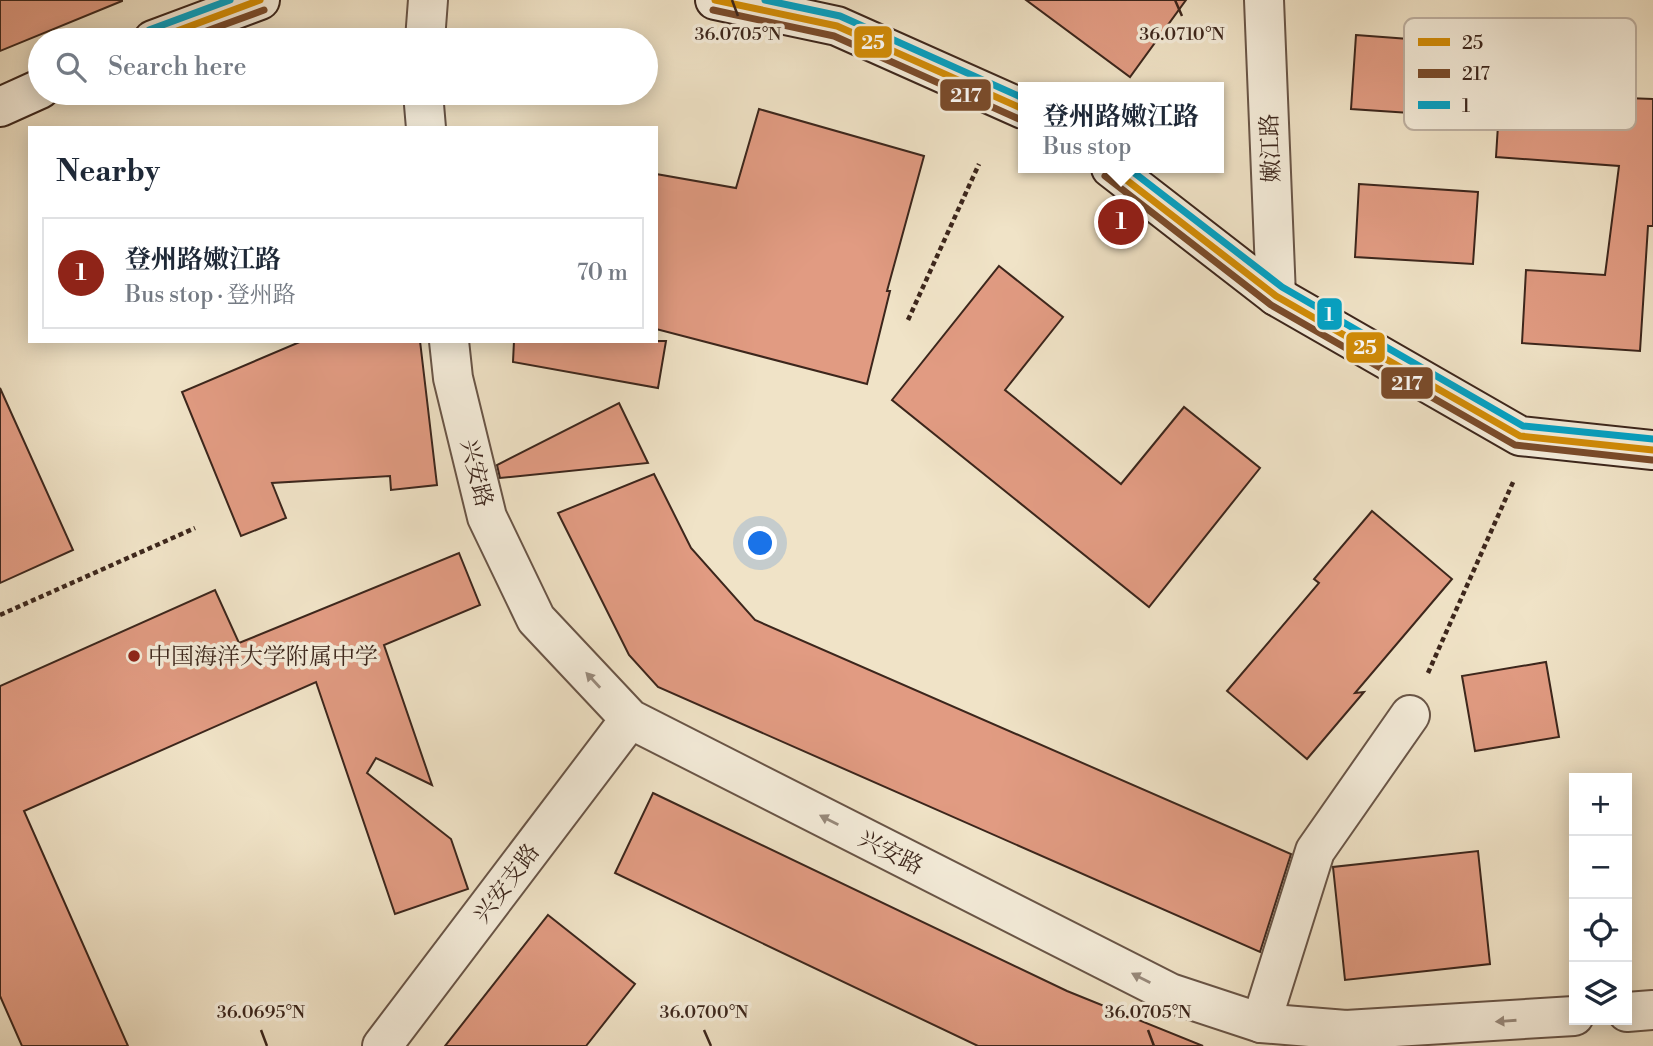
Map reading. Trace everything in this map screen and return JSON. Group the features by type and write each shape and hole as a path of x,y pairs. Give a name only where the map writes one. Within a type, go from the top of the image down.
{"street":[{"path":"185,28 260,0"},
{"path":"426,28 428,0"},
{"path":"715,0 837,26 1018,107"},
{"name":"嫩江路","path":"1264,0 1276,296"},
{"path":"0,107 28,94"},
{"path":"424,105 426,126"},
{"path":"1117,173 1276,296 1520,436 1653,450"},
{"name":"兴安路","path":"449,343 453,378 487,517 536,620 630,719 1170,993 1261,1023 1345,1038 1569,1016"},
{"path":"1261,1023 1315,851 1410,715"},
{"name":"兴安支路","path":"382,1046 630,719"},
{"path":"1632,1012 1653,1010"}],"path":[{"path":"908,320 979,164"},
{"path":"1410,715 1516,476"},
{"path":"0,615 195,528"}],"building":[{"path":"0,0 122,0 56,28 28,28 28,40 0,51"},
{"path":"1026,0 1186,0 1130,77"},
{"path":"1356,35 1404,39 1404,113 1351,109"},
{"path":"1636,98 1653,99 1653,226 1648,226 1640,351 1522,343 1526,270 1605,275 1619,166 1496,157 1498,130 1636,130"},
{"path":"759,109 924,156 887,291 890,291 867,384 658,330 658,174 736,188"},
{"path":"1359,184 1478,192 1473,264 1355,257"},
{"path":"999,266 1063,317 1005,390 1121,484 1184,407 1260,468 1149,607 892,400"},
{"path":"666,341 658,388 513,362 514,343"},
{"path":"297,343 420,343 437,485 391,490 390,476 272,483 286,518 241,536 182,392"},
{"path":"0,388 73,550 0,583"},
{"path":"619,403 648,463 500,478 497,465"},
{"path":"654,474 691,548 755,620 1291,854 1260,952 658,687 629,655 558,513"},
{"path":"1372,511 1452,579 1355,693 1364,692 1307,759 1227,691 1319,583 1314,579"},
{"path":"459,553 480,605 384,645 432,785 376,758 367,773 451,839 468,889 395,914 316,682 24,811 128,1046 22,1046 0,996 0,686 215,590 239,643"},
{"path":"1546,662 1559,737 1475,751 1462,676"},
{"path":"653,793 1067,991 1203,1046 978,1046 615,873"},
{"path":"1478,851 1490,964 1345,980 1333,867"},
{"path":"548,915 635,984 586,1046 445,1046"}],"transit line":[{"name":"1","path":"154,28 230,0"},
{"name":"25","path":"185,28 260,0"},
{"name":"25","path":"715,0 837,26 1018,107"},
{"name":"1","path":"765,0 840,16 1018,96"},
{"name":"217","path":"215,28 264,10"},
{"name":"217","path":"713,10 834,36 1018,119"},
{"name":"25","path":"1117,173 1276,296 1520,436 1653,450"},
{"name":"1","path":"1134,173 1282,287 1523,426 1653,439"},
{"name":"217","path":"1105,176 1271,305 1515,445 1652,460"}],"place":[{"name":"登州路嫩江路","path":"1121,222"},
{"name":"中国海洋大学附属中学","path":"134,656"}]}
